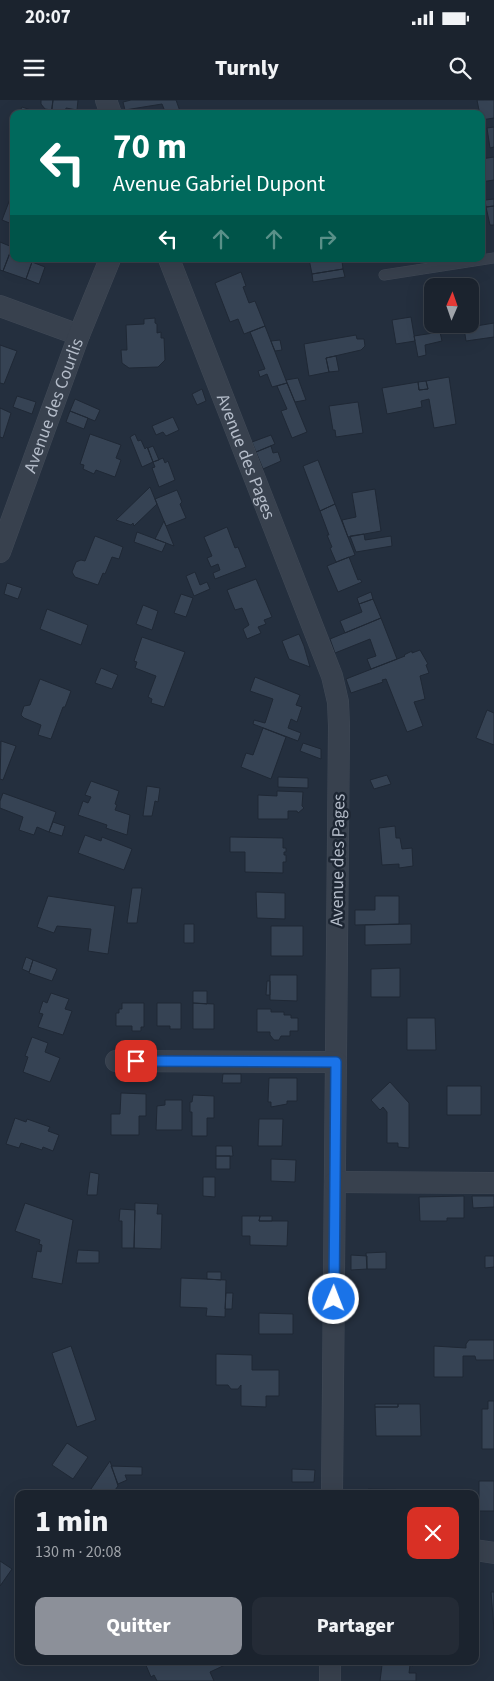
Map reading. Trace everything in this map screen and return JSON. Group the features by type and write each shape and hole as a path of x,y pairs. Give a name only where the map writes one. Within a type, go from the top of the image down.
{"street":[{"name":"Avenue des Courlis","path":"0,552 79,335 109,262"},
{"name":"Avenue des Pages","path":"170,262 332,676 338,702 332,1490"},
{"path":"0,306 79,335"},
{"path":"116,1061 336,1062"},
{"path":"335,1182 494,1183"},
{"path":"479,1551 494,1553"},
{"path":"330,1665 330,1681"}],"lane":[{"path":"384,275 468,262"}],"building":[{"path":"41,100 53,100 52,110 45,109 41,104"},
{"path":"53,100 78,100 77,110 66,108 66,110 51,110"},
{"path":"131,100 176,100 180,110 164,110 162,104 125,110 123,102"},
{"path":"477,100 494,100 494,118 485,119 485,110 479,110"},
{"path":"22,107 31,110 20,110"},
{"path":"494,127 494,147 490,148 487,128"},
{"path":"494,157 494,180 485,181 485,158"},
{"path":"10,199 10,223 2,220"},
{"path":"494,199 494,206 486,207 485,200"},
{"path":"494,206 494,225 490,225 486,207"},
{"path":"0,242 10,246 10,252 3,271 0,270"},
{"path":"10,253 10,262 32,262 26,279 3,271"},
{"path":"32,262 45,267 39,284 26,279"},
{"path":"310,262 342,262 343,269 312,274"},
{"path":"343,269 345,277 313,282 312,274"},
{"path":"241,272 246,286 243,287 249,303 255,301 265,326 244,334 238,319 230,322 215,283"},
{"path":"411,317 415,341 396,344 392,320"},
{"path":"155,318 157,333 161,332 161,338 164,338 165,360 158,367 129,368 122,363 121,350 127,350 126,325 144,324 144,319"},
{"path":"494,323 494,337 466,341 465,333 479,333 479,326"},
{"path":"265,326 287,383 272,387 267,374 260,377 258,371 265,369 250,332"},
{"path":"440,333 442,341 425,345 426,355 418,357 414,336"},
{"path":"356,335 357,339 364,339 365,346 361,350 326,358 329,372 309,376 304,344"},
{"path":"280,340 282,350 275,351 271,341"},
{"path":"0,345 17,351 4,384 0,383"},
{"path":"336,356 339,371 329,372 326,358"},
{"path":"449,377 456,424 434,428 429,399 421,401 422,407 387,414 382,388 418,382 419,390 428,389 426,381"},
{"path":"298,378 306,400 295,402 286,380"},
{"path":"426,381 428,389 419,390 418,382"},
{"path":"287,383 307,432 292,438 281,411 287,409 277,386"},
{"path":"202,389 206,401 197,405 192,394"},
{"path":"17,396 36,402 32,414 13,407"},
{"path":"75,399 100,410 95,421 70,411"},
{"path":"358,402 363,433 336,437 329,406"},
{"path":"0,408 11,413 3,438 0,437"},
{"path":"70,411 88,418 84,429 66,422"},
{"path":"173,417 179,430 166,436 163,432 156,435 152,426"},
{"path":"90,434 121,445 116,458 121,460 115,477 96,470 94,474 83,469 84,465 80,464"},
{"path":"135,434 138,441 141,440 145,449 147,447 153,462 142,467 130,437"},
{"path":"271,435 275,444 256,452 252,442"},
{"path":"153,446 159,460 153,462 148,448"},
{"path":"271,446 273,453 278,452 281,461 263,469 256,452"},
{"path":"163,458 165,463 168,461 175,480 159,487 152,468 155,467 153,462"},
{"path":"318,460 335,504 320,511 303,466"},
{"path":"150,487 157,504 134,526 133,523 131,525 116,520"},
{"path":"375,489 381,531 348,537 342,520 356,517 352,493"},
{"path":"177,490 186,518 166,526 155,499"},
{"path":"335,504 355,555 336,562 330,548 332,547 327,535 329,535 320,511"},
{"path":"164,521 174,546 155,539"},
{"path":"227,527 235,548 238,547 246,567 215,579 213,573 220,570 218,564 211,567 207,558 212,556 204,537"},
{"path":"137,532 166,543 162,552 134,542"},
{"path":"364,534 365,540 391,536 392,546 356,552 350,536"},
{"path":"95,536 123,547 119,559 112,557 98,585 75,577 72,572 76,562 85,561"},
{"path":"349,557 358,580 360,579 362,582 338,592 327,566"},
{"path":"195,572 200,585 207,582 210,589 194,596 186,576"},
{"path":"256,579 272,617 264,620 266,624 258,627 261,633 247,639 243,629 249,625 242,608 235,610 227,590"},
{"path":"7,583 22,588 18,599 4,594"},
{"path":"371,592 373,599 359,604 357,598"},
{"path":"181,594 193,598 186,617 174,613"},
{"path":"373,599 381,618 345,633 340,621 362,612 359,604"},
{"path":"143,605 158,611 152,630 136,624"},
{"path":"47,609 88,625 81,645 40,629"},
{"path":"381,618 397,659 371,669 367,659 376,656 370,639 335,653 330,639"},
{"path":"299,634 310,667 289,659 282,641"},
{"path":"142,637 185,652 164,707 151,703 152,699 148,697 156,676 135,668 137,662 134,661"},
{"path":"420,650 428,664 426,665 429,673 420,676 425,699 414,702 423,726 407,732 386,679 382,680 383,682 351,693 346,679 405,656 412,651 412,653"},
{"path":"101,668 118,675 112,689 95,683"},
{"path":"255,677 300,695 296,705 302,707 297,722 291,719 288,728 301,733 298,741 253,724 254,720 265,723 273,699 250,691"},
{"path":"40,679 71,691 51,739 38,735 41,725 21,715 24,706 30,705"},
{"path":"487,710 494,713 494,745 476,738"},
{"path":"263,728 286,737 271,779 241,767 246,753 253,755"},
{"path":"1,741 16,746 3,780 0,779"},
{"path":"303,743 321,749 321,759 300,751"},
{"path":"387,775 391,784 374,789 370,780"},
{"path":"278,777 308,778 308,788 278,787"},
{"path":"91,781 119,791 115,810 130,815 127,835 106,828 107,825 78,815 83,801 88,803 91,797 85,795"},
{"path":"147,786 160,788 158,802 155,801 152,816 143,816"},
{"path":"277,791 303,792 302,806 304,808 298,813 297,811 288,811 288,819 258,819 258,795 277,796"},
{"path":"3,793 56,812 49,832 37,827 34,835 19,830 23,817 0,808"},
{"path":"53,822 65,826 62,836 49,832"},
{"path":"395,826 396,838 400,838 402,849 412,848 413,866 399,868 399,864 382,865 379,828"},
{"path":"85,835 101,841 102,837 132,849 124,870 78,853"},
{"path":"230,837 283,838 283,848 286,848 284,855 286,855 286,862 283,862 283,873 245,872 245,852 230,852"},
{"path":"132,888 142,888 137,923 127,923"},
{"path":"256,892 285,893 285,919 257,918"},
{"path":"48,896 115,906 108,954 88,951 91,929 57,926 54,933 37,927"},
{"path":"375,896 399,896 399,924 355,925 355,910 375,910"},
{"path":"184,924 194,924 194,943 184,943"},
{"path":"411,924 411,944 365,945 365,925"},
{"path":"271,926 303,926 303,956 271,956"},
{"path":"26,957 33,960 29,972 22,969"},
{"path":"33,960 57,969 52,981 29,973"},
{"path":"400,968 400,997 371,997 371,969"},
{"path":"270,975 297,975 297,1001 270,1000"},
{"path":"267,981 270,981 270,995 266,995"},
{"path":"193,991 207,991 207,1004 193,1003"},
{"path":"51,993 69,999 65,1009 72,1011 63,1035 38,1027 43,1014 39,1013 43,1001 47,1003"},
{"path":"122,1003 144,1003 144,1027 141,1027 141,1031 132,1031 132,1026 116,1026 116,1013 119,1013 119,1009 122,1009"},
{"path":"157,1003 181,1003 181,1029 170,1029 170,1026 157,1026"},
{"path":"193,1003 214,1004 214,1029 193,1029"},
{"path":"257,1009 271,1009 271,1012 284,1012 284,1015 291,1015 291,1018 298,1018 298,1031 290,1031 290,1036 281,1036 279,1040 274,1040 270,1032 257,1032"},
{"path":"407,1018 435,1018 436,1050 407,1050"},
{"path":"32,1037 48,1043 45,1052 60,1058 50,1082 23,1072 28,1057 25,1056"},
{"path":"223,1074 241,1074 241,1083 222,1083"},
{"path":"269,1078 297,1078 297,1101 287,1101 287,1104 271,1107 271,1102 268,1102"},
{"path":"390,1082 409,1103 409,1148 398,1147 398,1143 387,1143 387,1112 383,1107 380,1110 371,1100"},
{"path":"447,1086 481,1086 481,1115 447,1115"},
{"path":"121,1093 146,1094 146,1116 139,1116 139,1135 111,1135 111,1114 120,1114"},
{"path":"193,1095 214,1096 214,1118 207,1118 207,1136 192,1136 190,1102 192,1102"},
{"path":"165,1100 182,1100 182,1130 156,1130 157,1106 165,1105"},
{"path":"15,1118 26,1122 27,1119 50,1127 48,1131 59,1135 53,1151 43,1147 42,1150 21,1143 19,1148 6,1144"},
{"path":"259,1119 283,1119 282,1146 258,1146"},
{"path":"216,1146 232,1146 233,1156 216,1156"},
{"path":"216,1156 230,1156 230,1169 216,1169"},
{"path":"271,1159 296,1160 295,1182 271,1181"},
{"path":"90,1172 99,1174 97,1195 87,1195"},
{"path":"203,1177 215,1177 215,1197 203,1196"},
{"path":"464,1196 464,1218 447,1218 447,1221 420,1221 419,1197"},
{"path":"472,1196 494,1196 494,1207 473,1208"},
{"path":"25,1203 73,1220 62,1284 32,1278 37,1251 41,1252 42,1245 39,1244 40,1240 15,1231"},
{"path":"135,1203 158,1204 157,1214 162,1214 161,1249 134,1248"},
{"path":"120,1209 135,1210 134,1248 122,1248 122,1221 119,1221"},
{"path":"242,1216 260,1216 259,1221 288,1221 287,1246 250,1245 250,1236 242,1236"},
{"path":"260,1216 272,1216 272,1221 259,1221"},
{"path":"78,1250 99,1251 99,1263 76,1263"},
{"path":"386,1252 386,1269 367,1269 366,1253"},
{"path":"351,1255 367,1256 367,1269 351,1270"},
{"path":"485,1256 494,1256 494,1267 485,1268"},
{"path":"207,1272 221,1272 221,1280 207,1279"},
{"path":"181,1278 226,1280 225,1317 206,1316 207,1308 180,1307"},
{"path":"226,1293 233,1293 232,1309 225,1309"},
{"path":"259,1313 293,1314 293,1334 259,1334"},
{"path":"469,1340 494,1340 494,1360 476,1360 475,1356 463,1356 463,1377 434,1377 434,1346 466,1348"},
{"path":"71,1346 96,1420 77,1427 52,1353"},
{"path":"216,1354 252,1355 252,1370 279,1370 279,1396 266,1396 266,1407 241,1406 241,1385 238,1389 231,1389 228,1385 216,1385"},
{"path":"488,1401 494,1401 494,1449 482,1449 482,1409 488,1409"},
{"path":"375,1404 398,1404 398,1407 375,1407"},
{"path":"398,1404 420,1404 421,1436 376,1436 375,1407 398,1407"},
{"path":"67,1443 88,1457 73,1479 52,1465"},
{"path":"110,1461 118,1486 115,1490 91,1489"},
{"path":"111,1466 142,1467 142,1475 125,1475 127,1480 118,1484"},
{"path":"292,1469 315,1470 314,1482 292,1482"},
{"path":"479,1481 494,1481 494,1511 479,1511"},
{"path":"368,1489 424,1490 368,1490"},
{"path":"0,1561 12,1569 0,1586"},
{"path":"491,1592 494,1592 494,1630"},
{"path":"146,1665 225,1665 210,1672 214,1681 157,1681 154,1675 151,1677"},
{"path":"382,1665 410,1665 409,1673 416,1673 416,1681 380,1681"}],"route":[{"path":"136,1061 336,1062 334,1299"}]}
